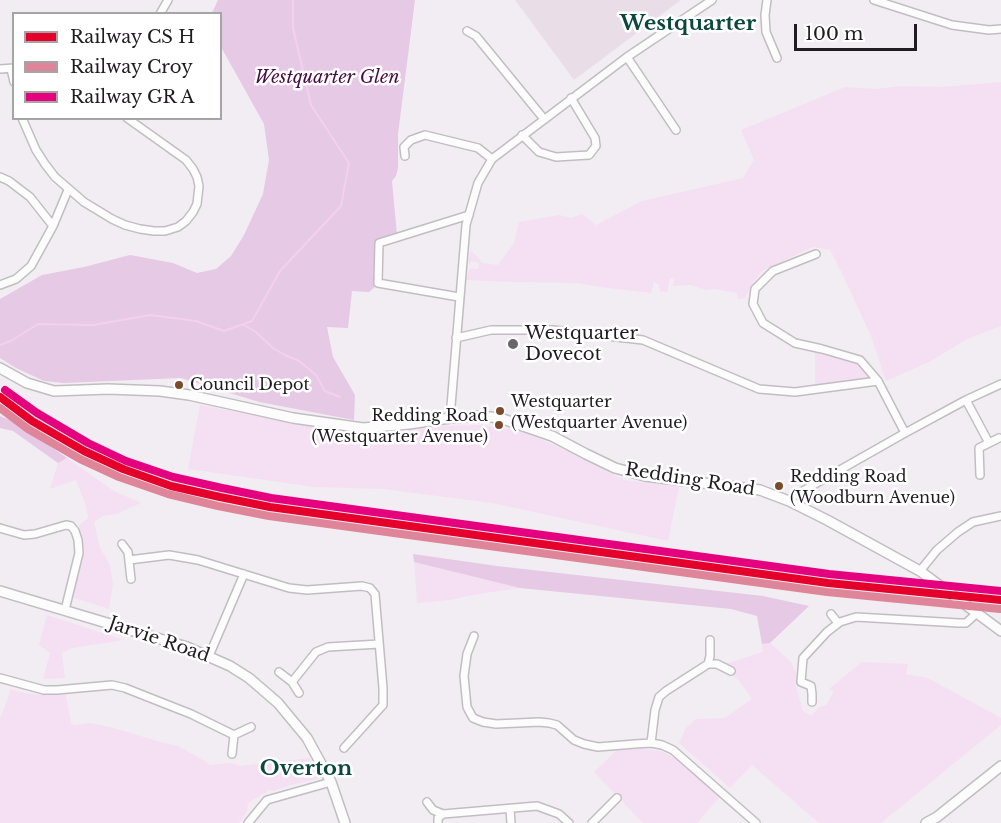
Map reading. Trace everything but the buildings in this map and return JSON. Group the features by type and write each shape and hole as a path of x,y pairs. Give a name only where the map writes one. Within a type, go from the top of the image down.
{"main road":[{"name":"Redding Road","path":"0,368 27,382 54,391 108,389 160,391 189,395 293,418 363,428 450,418 481,416 500,418 552,436 615,468 645,476 760,490 789,501 920,571 1001,631"},
{"name":"Jarvie Road","path":"0,591 187,647 249,678 278,703 308,738 332,782 345,823"},
{"path":"926,823 937,817 1001,766"}],"street":[{"path":"450,418 466,225 477,183 492,159 627,57 712,0"},
{"path":"767,0 766,32 777,58"},
{"path":"877,0 952,25 989,30 1001,29"},
{"path":"467,31 476,36 544,119"},
{"path":"627,57 676,130"},
{"path":"0,69 12,68"},
{"path":"522,135 539,152 556,157 589,155 596,146 595,138 571,98"},
{"path":"23,120 45,164 68,190 84,202 125,225 154,231 165,231 178,227 186,221 197,204 199,186 193,169 186,160 130,120"},
{"path":"405,156 404,147 411,140 425,135 478,148 492,159"},
{"path":"0,177 30,197 53,226"},
{"path":"0,285 15,279 31,266 53,226 68,190"},
{"path":"459,297 378,283 379,243 469,215"},
{"path":"816,254 773,271 756,289 753,304 763,323 795,343 860,360 878,381 905,433"},
{"path":"456,338 491,330 553,330 643,340 759,389 795,392 878,381"},
{"path":"789,501 905,433 1001,384"},
{"path":"966,400 989,443"},
{"path":"980,475 979,448 999,438"},
{"path":"920,571 937,550 958,532 973,522 1001,516"},
{"path":"0,528 24,535 71,525 78,540 79,553 65,610"},
{"path":"122,544 128,552 131,579"},
{"path":"129,560 169,555 198,560 289,588 306,590 362,586 369,588 375,594 383,688 382,705 344,748"},
{"path":"209,656 244,574"},
{"path":"812,702 811,686 801,682 798,666 802,658 838,623 856,617 966,623 977,613"},
{"path":"831,614 838,623"},
{"path":"474,636 467,654 464,676 467,706 473,718 496,724 549,723 557,725 574,740 598,747 651,743 673,750 747,820 756,823"},
{"path":"708,664 710,640"},
{"path":"292,682 316,652 328,648 379,644"},
{"path":"651,743 659,697 708,664 717,664 731,670"},
{"path":"279,672 292,682 299,693"},
{"path":"0,678 44,690 112,685 191,714 234,735 251,728"},
{"path":"232,754 234,735"},
{"path":"248,823 267,800 332,782"},
{"path":"592,823 617,798"},
{"path":"427,802 433,810 443,814 537,806 559,814 570,823"},
{"path":"510,808 511,823"},
{"path":"438,823 438,818 443,814"}],"shaded area":[{"path":"515,0 681,0 574,80"},
{"path":"1001,82 1001,326 967,339 929,362 886,381 871,336 830,250 813,247 762,271 745,298 738,299 737,293 714,289 705,290 691,285 673,286 674,279 670,278 667,292 660,291 659,285 654,282 651,293 577,283 466,280 470,268 478,269 479,263 471,261 470,264 468,263 471,250 483,263 498,265 514,243 519,222 559,215 571,218 582,214 596,225 642,201 743,178 754,160 741,130 845,87 875,89 902,86 940,87"},
{"path":"815,347 860,360 878,381 815,389"},
{"path":"200,405 348,433 374,435 439,426 481,425 518,430 559,447 624,480 679,486 668,541 492,503 383,489 314,487 188,469"},
{"path":"67,458 114,491 141,503 116,514 103,516 94,522 100,548 110,565 113,584 109,609 72,597 82,556 79,525 88,518 76,480 50,489 58,463"},
{"path":"414,562 520,588 417,603"},
{"path":"47,615 124,640 72,648 62,653 65,678 43,679 50,653 39,645"},
{"path":"770,643 791,662 796,673 796,686 803,711 811,716 819,707 826,705 834,692 829,689 862,662 908,664 906,674 928,678 1001,718 1001,725 881,823 819,823 752,765 730,788 679,743 686,728 696,719 725,718 752,699 740,682 722,665 763,652 762,644"},
{"path":"11,689 42,695 66,695 71,723 74,725 90,723 110,727 178,746 210,765 231,763 240,766 310,758 318,779 274,791 269,790 248,803 247,812 239,823 0,823 0,717"},
{"path":"617,750 661,751 678,760 720,797 697,823 643,823 594,772"}],"green space":[{"name":"Westquarter Glen","path":"218,0 415,0 398,134 398,168 392,181 397,235 377,241 376,286 369,292 352,291 348,328 327,327 333,357 355,395 354,420 259,402 181,378 64,383 44,381 0,358 0,299 42,275 130,255 173,263 197,273 216,269 231,256 244,235 263,194 269,160 264,124 222,49 222,12 212,12"},
{"path":"0,416 15,422 67,458 58,463 13,431 0,428"},
{"path":"413,554 497,566 763,596 809,606 770,643 762,644 757,616 731,609 520,588 414,562"}],"waterway":[{"path":"0,345 11,341 38,324 93,325 150,315 196,321 224,331 252,321 280,271 341,206 349,163 311,105 293,28 293,0"},
{"path":"244,325 256,332 273,348 299,361 316,375 325,391 340,397"}],"transit line":[{"path":"5,390 37,413 88,443 126,461 173,477 271,498 829,574 1001,591"},
{"path":"0,397 32,421 84,451 123,469 171,486 220,497 270,507 828,583 1001,600"}],"rail line":[{"name":"Croy","path":"0,408 28,429 80,459 119,477 168,494 218,506 269,516 827,592 1000,609"}],"place":[{"name":"Westquarter Dovecot","path":"513,344"},
{"name":"Council Depot","path":"179,385"},
{"name":"Westquarter (Westquarter Avenue)","path":"500,411"},
{"name":"Redding Road (Westquarter Avenue)","path":"499,425"},
{"name":"Redding Road (Woodburn Avenue)","path":"779,486"}],"district":[{"name":"Westquarter","path":"688,24"},
{"name":"Overton","path":"306,769"}]}
